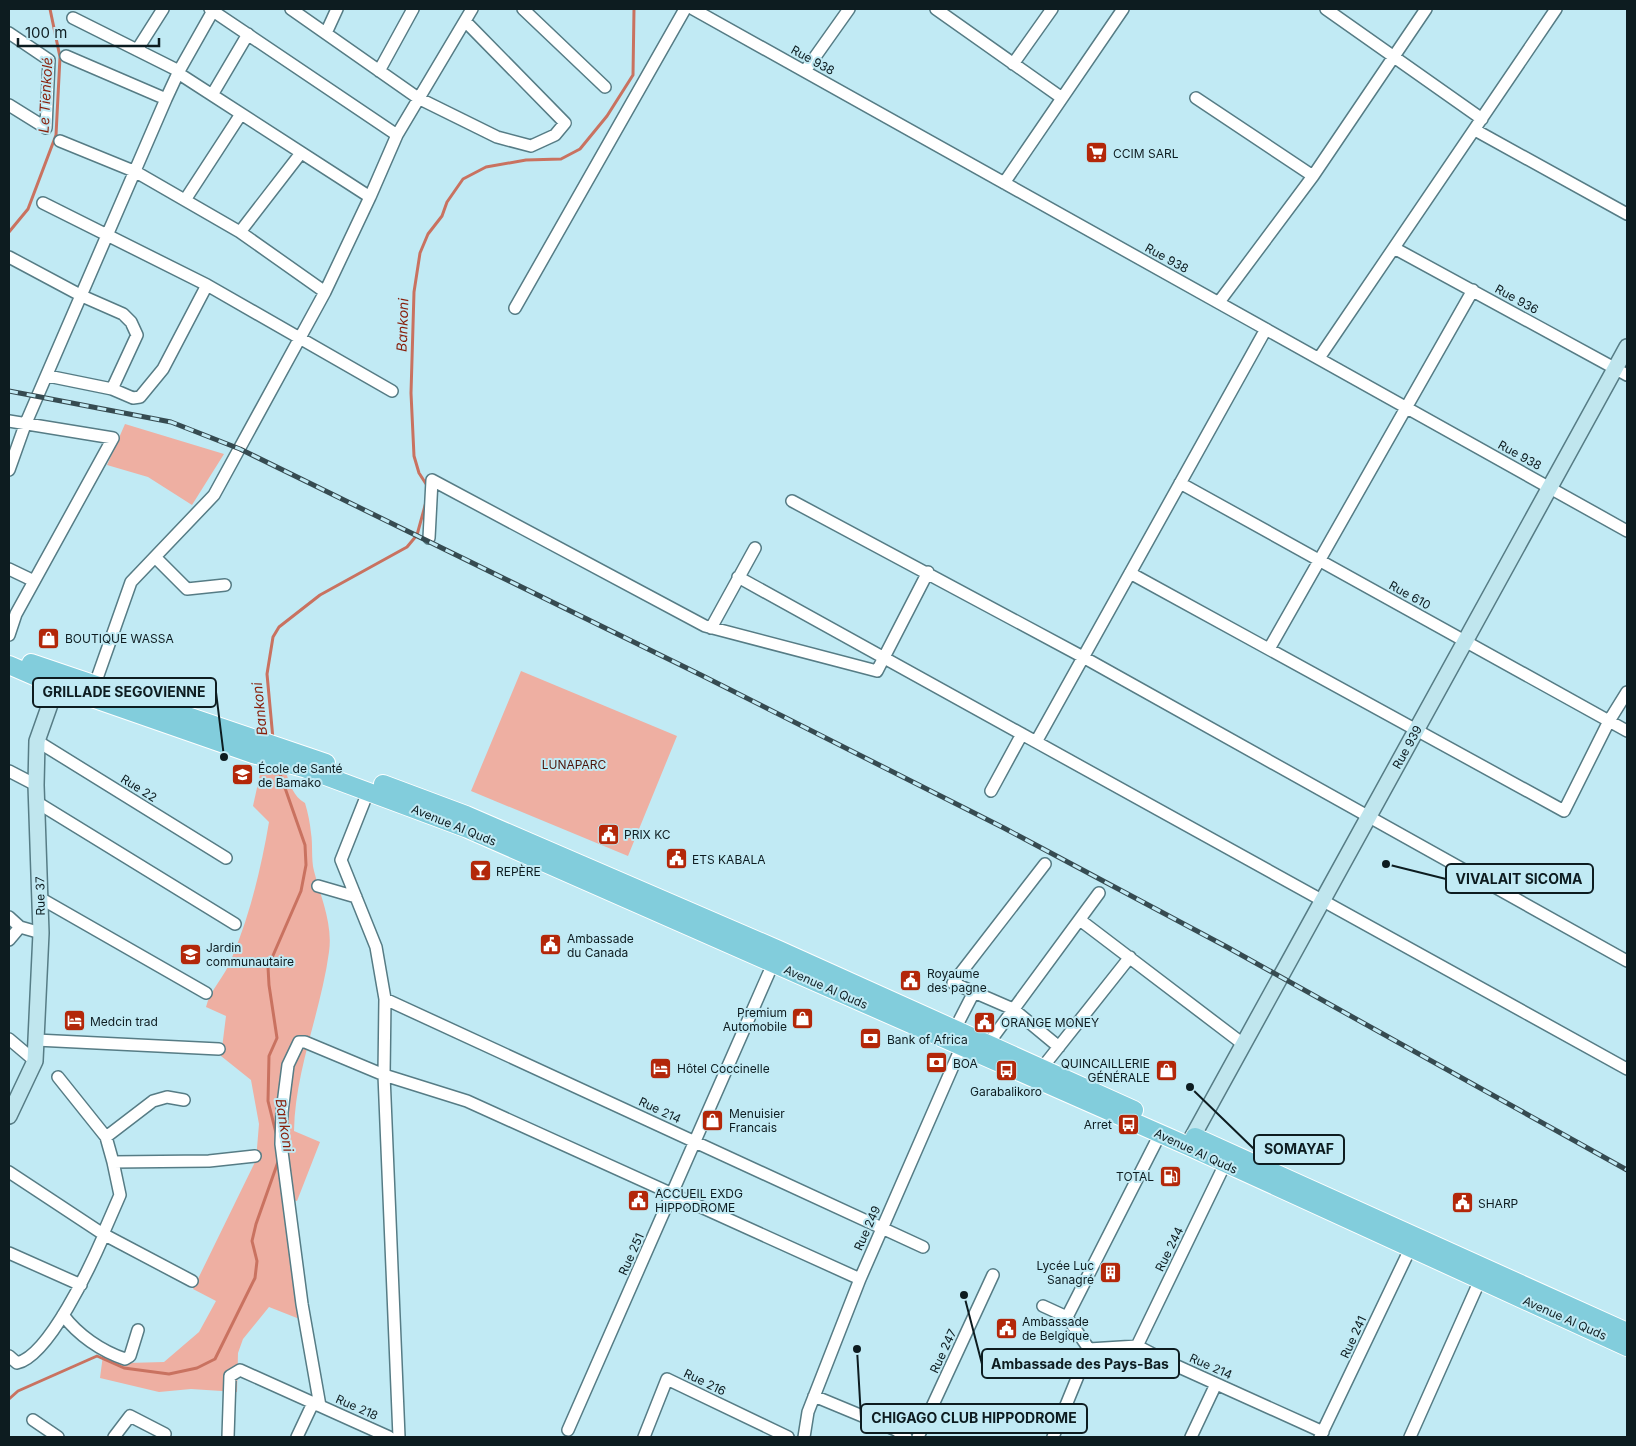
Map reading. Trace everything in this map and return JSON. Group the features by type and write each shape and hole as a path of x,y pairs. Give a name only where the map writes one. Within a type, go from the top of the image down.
{"main road":[{"name":"Rue 939","path":"1190,1141 1550,488 1621,372 1627,347"},
{"name":"Avenue Al Quds","path":"9,656 58,679 253,754 306,762 466,815 776,957"},
{"name":"Avenue Al Quds","path":"9,665 58,679 95,684 249,736 368,792 468,829 776,957 961,1037 1160,1134 1190,1141 1226,1164 1627,1346"},
{"name":"Rue 37","path":"9,1116 35,1060 41,933 36,785 37,741 58,679"},
{"name":"Avenue Al Quds","path":"961,1037 988,1044 1042,1068 1190,1141 1627,1332"}],"street":[{"path":"137,50 163,9"},
{"path":"9,470 25,425 48,376 166,99 178,72 212,9 397,135"},
{"path":"291,9 418,98 497,136 531,146 554,135 565,124 465,21"},
{"path":"326,33 337,9"},
{"path":"379,71 413,9"},
{"path":"95,684 131,582 214,495 325,292 370,198 397,135 472,9"},
{"path":"523,9 605,87"},
{"path":"515,308 685,9"},
{"name":"Rue 938","path":"693,9 1627,531"},
{"path":"805,71 850,9"},
{"path":"936,9 1062,98"},
{"path":"1013,64 1052,9"},
{"path":"1004,183 1123,9"},
{"path":"1326,9 1482,119"},
{"path":"1219,302 1313,176 1426,9"},
{"path":"1319,358 1556,9"},
{"path":"73,18 178,72 370,198"},
{"path":"9,33 49,60 46,128 9,105"},
{"path":"212,96 248,34"},
{"path":"66,56 166,99"},
{"path":"1196,98 1313,176"},
{"path":"185,200 241,114"},
{"path":"1475,130 1627,214"},
{"path":"60,141 136,172 240,232 325,292"},
{"path":"240,232 301,153"},
{"path":"43,203 206,285 392,391"},
{"name":"Rue 936","path":"1394,248 1621,372"},
{"path":"9,257 82,296 123,314 131,322 137,335 112,389"},
{"path":"48,376 112,389 133,398 144,394 164,369 206,285"},
{"path":"1269,649 1473,290"},
{"path":"1036,742 1266,329"},
{"path":"9,421 113,438 34,581 12,613 9,635"},
{"path":"429,538 432,480 711,628 877,671 928,572"},
{"name":"Rue 610","path":"1180,483 1627,731"},
{"path":"792,501 928,572 1083,657 1627,961"},
{"path":"711,628 754,548"},
{"path":"155,557 188,589 225,585"},
{"path":"9,569 34,581"},
{"path":"1130,573 1564,811 1609,721 1627,692"},
{"path":"738,577 1627,1069"},
{"path":"991,791 1022,734"},
{"name":"Rue 22","path":"37,741 226,858"},
{"path":"9,771 36,785"},
{"path":"368,792 341,860 376,947 385,999 384,1075 400,1437"},
{"path":"38,803 234,924"},
{"path":"1045,864 953,983 1013,1009 1059,1047"},
{"path":"318,886 356,897"},
{"path":"988,1044 1099,893"},
{"path":"40,898 206,993"},
{"path":"9,917 20,927 41,933"},
{"path":"1080,920 1243,1044"},
{"path":"9,940 20,927"},
{"name":"Rue 251","path":"568,1430 776,957"},
{"path":"1042,1068 1130,957"},
{"name":"Rue 249","path":"804,1437 808,1412 814,1396 860,1279 961,1037 974,992"},
{"name":"Rue 214","path":"385,999 924,1246"},
{"path":"9,1040 35,1060"},
{"path":"36,1040 219,1050"},
{"path":"297,1437 316,1404 281,1144 282,1112 288,1065 299,1042 305,1042 384,1075 467,1101 860,1279"},
{"path":"9,1356 17,1363 25,1361 63,1315 81,1285 120,1195 106,1137 58,1077"},
{"path":"106,1137 153,1101 167,1097 184,1100"},
{"path":"1067,1317 1160,1134"},
{"path":"113,1162 209,1161 254,1156"},
{"name":"Rue 244","path":"1137,1346 1226,1164"},
{"path":"9,1172 103,1235 192,1281"},
{"name":"Rue 241","path":"1322,1435 1410,1248"},
{"path":"9,1253 81,1285"},
{"name":"Rue 247","path":"918,1437 993,1275"},
{"path":"1410,1437 1480,1280"},
{"path":"1043,1306 1067,1317 1089,1349 1053,1437"},
{"path":"63,1315 72,1327 108,1353 125,1359 130,1356 138,1330"},
{"name":"Rue 214","path":"1089,1349 1137,1346 1322,1435"},
{"name":"Rue 218","path":"228,1437 230,1376 240,1370 389,1437"},
{"name":"Rue 216","path":"644,1437 667,1379 788,1437"},
{"path":"1191,1437 1216,1384"},
{"path":"814,1396 896,1430 906,1437"},
{"path":"114,1437 130,1416 166,1434"},
{"path":"33,1420 55,1434"}],"green space":[{"path":"125,424 224,454 192,505 148,477 107,465"},
{"name":"LUNAPARC","path":"521,671 677,736 628,856 471,791"},
{"path":"262,765 286,773 295,794 305,803 311,829 313,866 326,911 330,942 325,974 303,1063 295,1108 294,1131 320,1142 297,1201 289,1199 300,1316 297,1318 269,1307 243,1339 238,1353 237,1392 191,1389 159,1392 100,1378 103,1355 127,1363 164,1362 199,1332 216,1301 193,1289 256,1160 259,1124 251,1080 221,1056 226,1016 206,1007 238,943 262,857 269,822 253,806"}],"waterway":[{"name":"Le Tienkolé","path":"9,232 28,209 56,135 60,57 50,9"},
{"name":"Bankoni","path":"428,487 419,473 414,456 411,393 414,292 420,253 428,234 442,216 447,202 463,179 486,167 526,160 561,159 580,149 607,116 633,75 634,9"},
{"name":"Bankoni","path":"273,739 267,674 273,637 279,627 320,595 407,547 417,535 426,502"},
{"name":"Bankoni","path":"276,1133 268,1101 269,1056 277,1038 268,967 301,891 306,865 305,845 278,768"},
{"name":"Bankoni","path":"9,1399 18,1391 97,1356 124,1368 169,1374 197,1368 215,1359 255,1278 257,1261 252,1241 256,1224 279,1159"}],"railway":[{"path":"9,391 171,422 240,449 701,675 1004,828 1227,947 1627,1170"}],"place":[{"name":"CCIM SARL","path":"1097,153"},
{"name":"BOUTIQUE WASSA","path":"49,638"},
{"name":"GRILLADE SEGOVIENNE","path":"224,757"},
{"name":"École de Santé de Bamako","path":"242,775"},
{"name":"PRIX KC","path":"608,834"},
{"name":"ETS KABALA","path":"676,859"},
{"name":"VIVALAIT SICOMA","path":"1386,864"},
{"name":"REPÈRE","path":"480,871"},
{"name":"Ambassade du Canada","path":"551,945"},
{"name":"Jardin communautaire","path":"190,954"},
{"name":"Royaume des pagne","path":"911,980"},
{"name":"Premium Automobile","path":"803,1019"},
{"name":"Medcin trad","path":"74,1021"},
{"name":"ORANGE MONEY","path":"985,1022"},
{"name":"Bank of Africa","path":"871,1039"},
{"name":"BOA","path":"937,1063"},
{"name":"Hôtel Coccinelle","path":"661,1068"},
{"name":"Garabalikoro","path":"1006,1070"},
{"name":"QUINCAILLERIE GÉNÉRALE","path":"1166,1070"},
{"name":"SOMAYAF","path":"1190,1087"},
{"name":"Menuisier Francais","path":"713,1120"},
{"name":"Arret","path":"1128,1124"},
{"name":"TOTAL","path":"1170,1176"},
{"name":"ACCUEIL EXDG HIPPODROME","path":"639,1200"},
{"name":"SHARP","path":"1462,1203"},
{"name":"Lycée Luc Sanagré","path":"1110,1272"},
{"name":"Ambassade des Pays-Bas","path":"964,1295"},
{"name":"Ambassade de Belgique","path":"1006,1328"},
{"name":"CHIGAGO CLUB HIPPODROME","path":"857,1349"}]}
